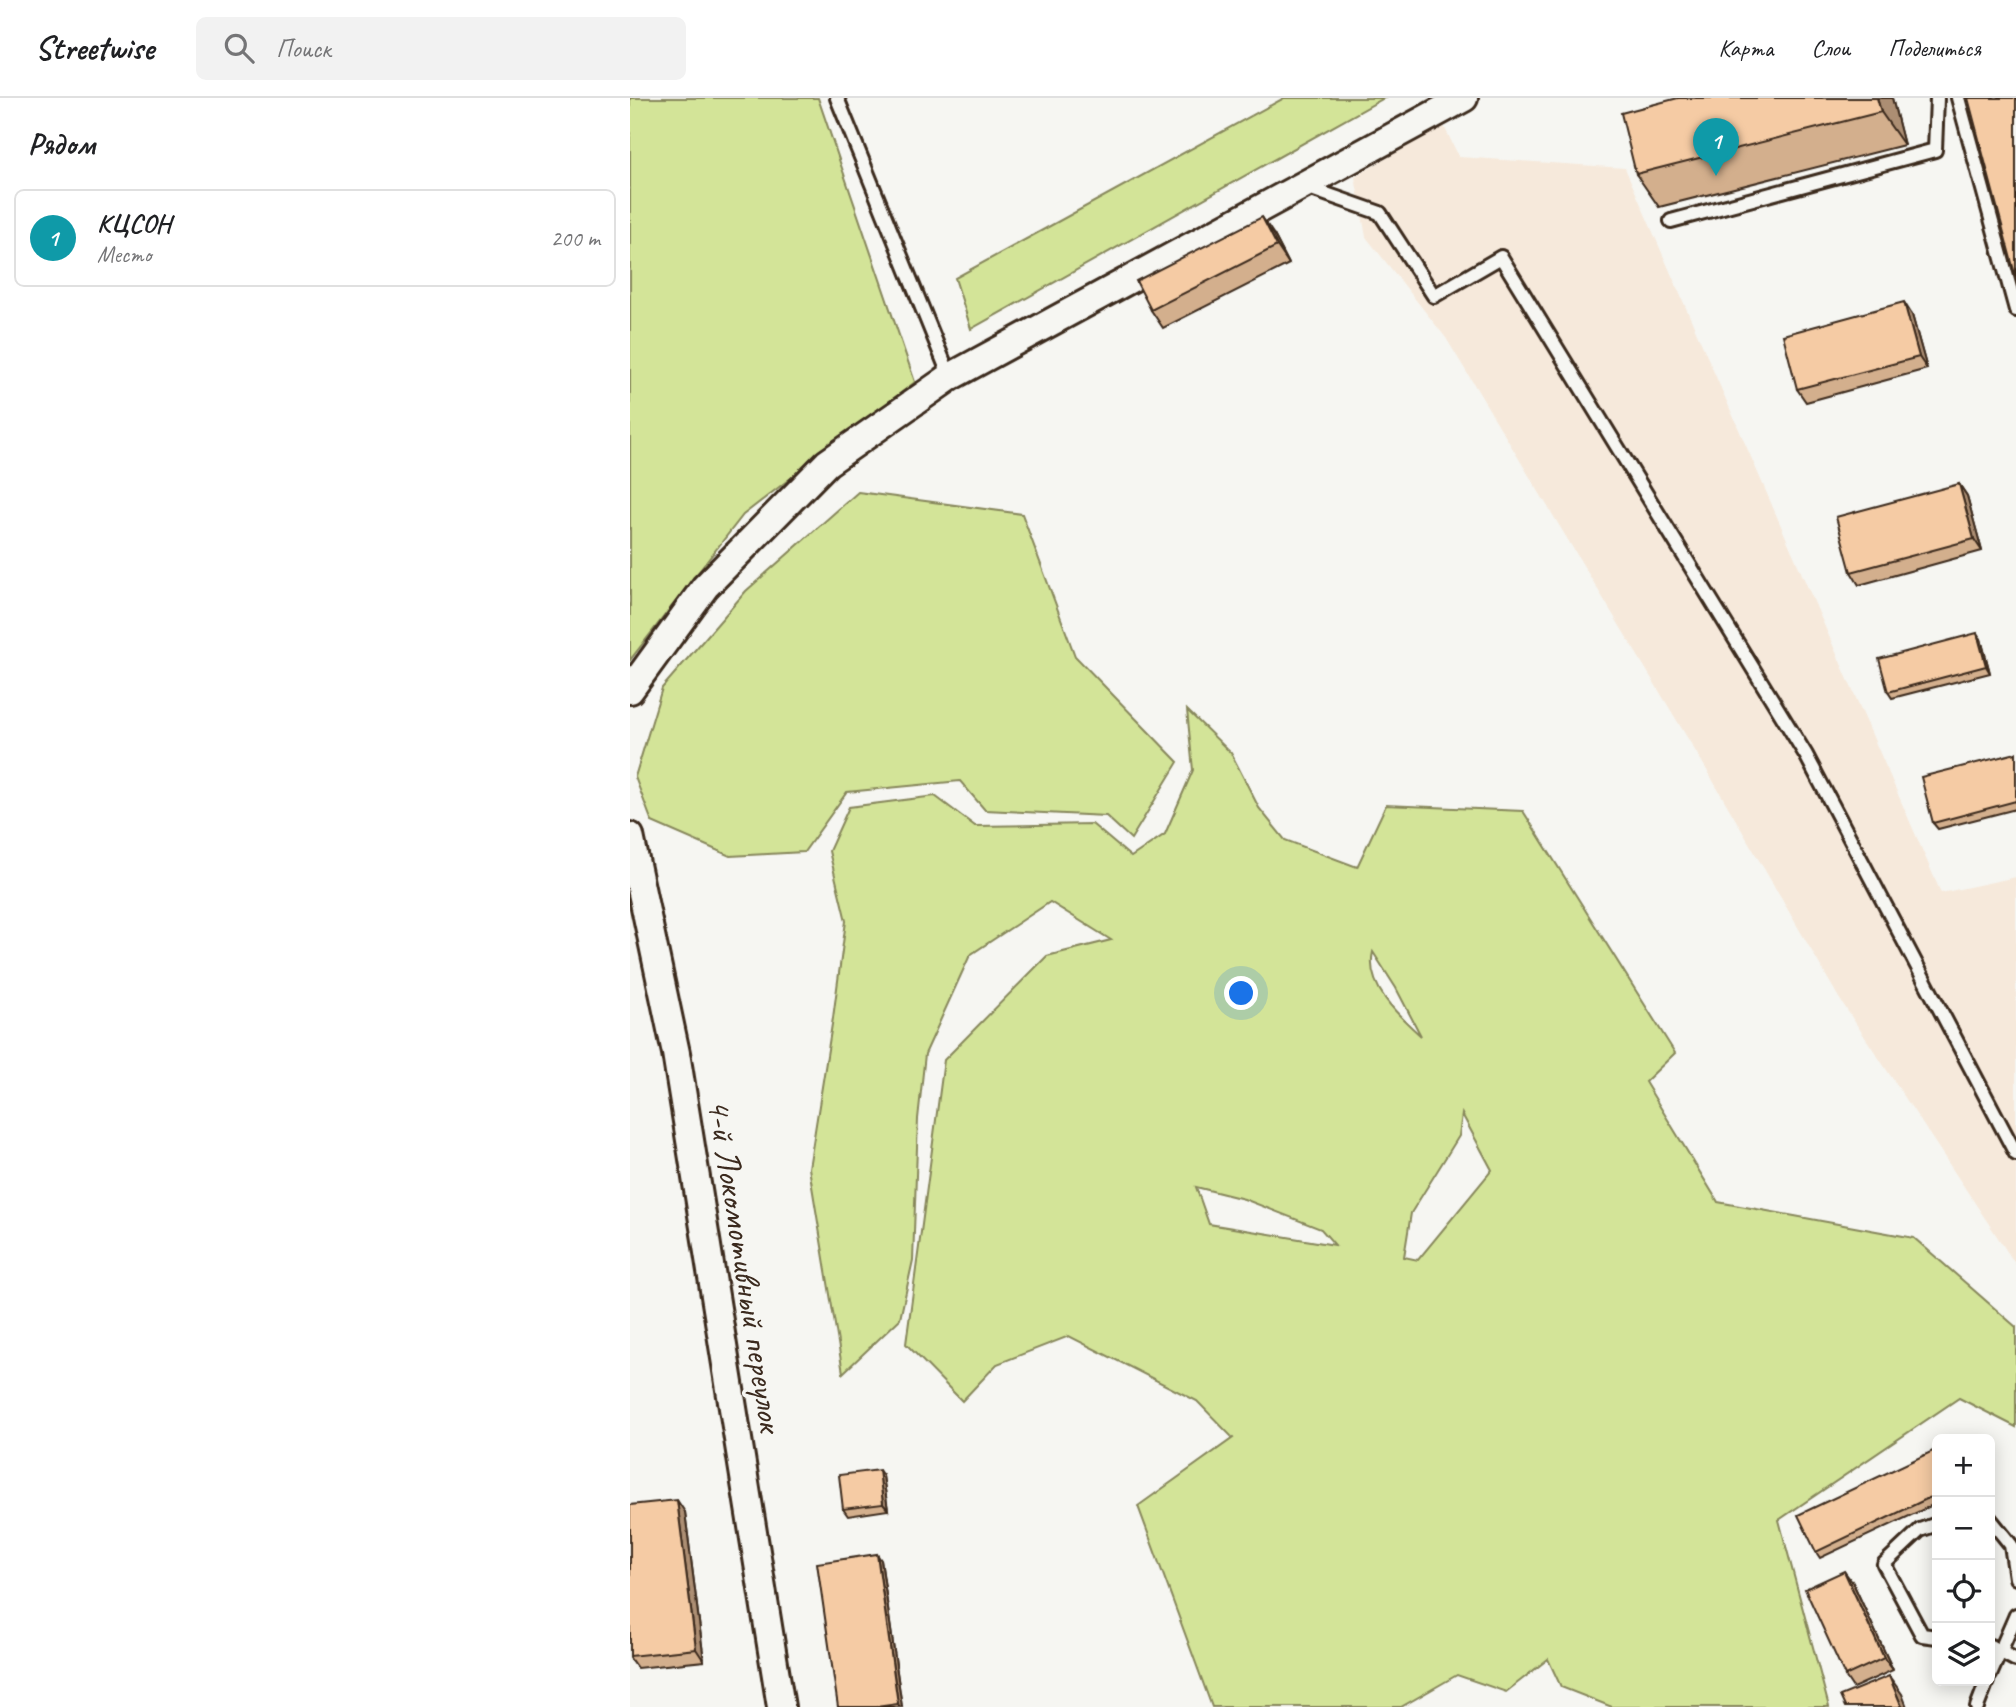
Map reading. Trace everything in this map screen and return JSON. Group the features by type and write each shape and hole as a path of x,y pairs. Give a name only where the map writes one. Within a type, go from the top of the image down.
{"street":[{"path":"630,690 705,587 827,463 950,377 1464,98"},
{"name":"4-й Локомотивный переулок","path":"630,836 676,1053 781,1707"}],"lane":[{"path":"837,98 950,377"},
{"path":"1671,221 1935,150 1937,98"},
{"path":"1958,98 2016,310"},
{"path":"1302,186 1380,213 1434,296 1500,257 1806,755 2016,1154"},
{"path":"1995,1525 2011,1545 2016,1578"},
{"path":"1932,1526 1920,1530 1884,1564 1922,1635 1932,1636"},
{"path":"2016,1615 1995,1649 2016,1660"},
{"path":"1977,1707 1985,1686"}],"shaded area":[{"path":"1443,124 1459,157 1625,168 1941,893 2016,877 2016,1265 1839,998 1705,767 1446,338 1366,237 1355,177"}],"green space":[{"path":"630,98 818,98 915,382 743,515 630,660"},
{"path":"1284,98 1384,98 971,329 955,278"},
{"path":"858,492 1022,514 1075,656 1178,762 1131,839 1106,816 985,810 960,781 847,792 804,852 730,856 652,822 635,777 662,688 746,591"},
{"path":"1187,710 1231,753 1259,808 1285,840 1357,867 1386,805 1523,811 1675,1053 1645,1082 1718,1202 1914,1238 2016,1327 2016,1427 1959,1398 1779,1520 1829,1707 1612,1707 1561,1687 1548,1659 1506,1692 1457,1675 1401,1707 1212,1707 1138,1506 1233,1438 1197,1401 1069,1336 997,1364 962,1401 906,1344 944,1060 1047,956 1111,940 1050,902 970,955 925,1054 918,1119 913,1260 900,1319 843,1373 809,1168 846,921 829,851 849,807 935,796 975,826 1092,824 1131,857 1165,834 1193,770","holes":["1373,952 1396,988 1421,1036 1394,1010 1379,988 1374,977","1462,1114 1492,1170 1418,1260 1404,1257 1411,1213 1459,1136","1196,1187 1244,1199 1321,1229 1335,1245 1209,1224"]}],"building":[{"path":"1678,98 1877,98 1881,112 1636,174 1621,113"},
{"path":"1968,98 2016,98 2016,278"},
{"path":"1262,217 1277,246 1151,310 1136,281"},
{"path":"1904,302 1919,357 1797,389 1783,335"},
{"path":"1959,484 1974,539 1851,572 1836,517"},
{"path":"1977,633 1986,666 1888,692 1879,659"},
{"path":"2016,753 2016,801 1933,823 1921,777"},
{"path":"1932,1451 1932,1496 1816,1552 1798,1515"},
{"path":"879,1470 883,1504 843,1509 839,1475"},
{"path":"677,1500 696,1649 630,1656 630,1505"},
{"path":"877,1554 898,1704 838,1707 817,1563"},
{"path":"1844,1571 1884,1658 1845,1676 1805,1589"},
{"path":"1889,1676 1902,1707 1845,1707 1840,1696"}],"place":[{"name":"КЦСОН","path":"1716,176"}]}
